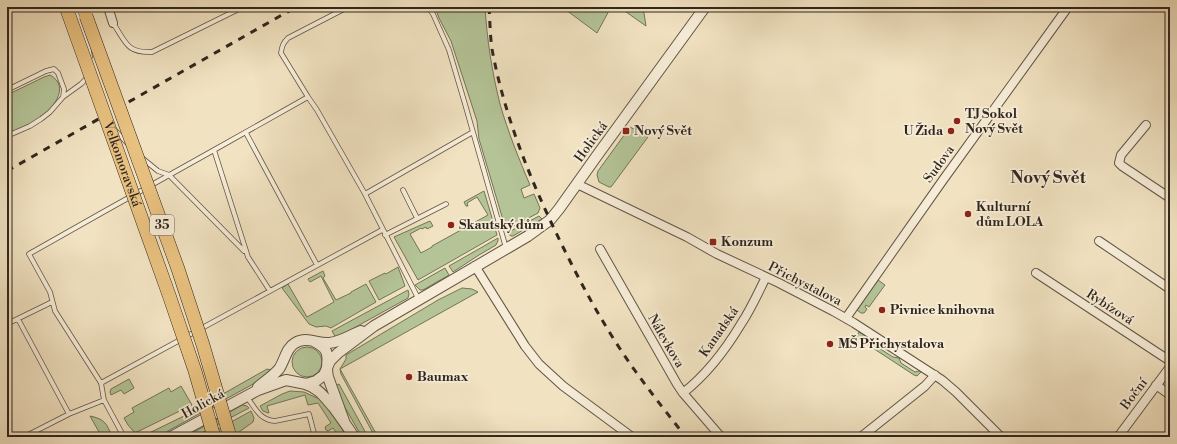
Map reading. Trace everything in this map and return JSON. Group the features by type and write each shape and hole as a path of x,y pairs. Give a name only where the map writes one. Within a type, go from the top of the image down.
{"main road":[{"name":"Velkomoravská","path":"66,7 172,301 214,437"},
{"name":"Velkomoravská","path":"86,16 191,307 230,437"}],"street":[{"path":"108,7 113,23"},
{"name":"Holická","path":"171,437 247,395 286,380 300,383 310,383 319,380 324,375 333,358 381,322 528,236 550,220 705,7"},
{"name":"Sudova","path":"846,318 943,180 1068,7"},
{"path":"1146,125 1121,155 1119,163 1170,198"},
{"name":"Přichystalova","path":"577,184 846,318 935,375 956,392 1000,437"},
{"path":"1099,241 1170,289"},
{"name":"Nálevkova","path":"600,250 683,393 721,437"},
{"path":"475,266 525,346 539,364 563,386 632,437"},
{"name":"Rybízová","path":"1036,273 1170,362"},
{"name":"Kanadská","path":"683,393 718,356 742,324 766,277"},
{"name":"Holická","path":"247,395 280,368 289,348 296,343 304,340 324,343 333,342 381,322"},
{"path":"312,340 320,345 328,356 328,377 344,421"},
{"path":"286,355 286,370 292,378 321,392 344,421 354,437"},
{"name":"Boční","path":"1118,437 1170,366"},
{"path":"861,437 925,386 935,375"},
{"path":"1156,385 1170,395"}],"lane":[{"path":"7,136 30,126 41,119 50,112 63,97 88,77 91,70 89,50 74,7"},
{"path":"113,23 128,47 138,52 152,52 243,7"},
{"path":"348,7 288,38 284,42 281,53 317,110 365,194 419,300"},
{"path":"428,7 433,14 448,47 506,248"},
{"path":"7,90 46,71 54,69 58,73 64,89 63,97"},
{"path":"124,437 104,400 100,383 54,311 50,292 29,254 308,97"},
{"path":"114,129 142,158 158,170 170,175 246,252"},
{"path":"365,194 473,132"},
{"path":"246,133 317,265"},
{"path":"214,150 246,252 270,291"},
{"path":"403,190 417,218"},
{"path":"385,234 446,204"},
{"path":"100,383 382,230"},
{"path":"7,324 52,302"},
{"path":"18,319 69,414"},
{"path":"247,395 261,417 270,421 309,414 315,437"},
{"path":"24,437 69,414 104,400"}],"green space":[{"path":"435,7 485,7 490,56 500,104 510,135 530,185 521,189 524,198 534,194 540,208 538,213 506,230 479,139 477,121 451,41"},
{"path":"562,7 611,7 597,33"},
{"path":"619,7 643,7 646,26"},
{"path":"50,75 56,80 59,86 57,99 53,105 38,120 7,135 7,95"},
{"path":"630,127 648,137 611,187 609,187 599,182 597,175 598,171"},
{"path":"484,191 497,235 418,280 394,237 430,221 433,226 427,229 426,227 421,228 410,234 421,253 488,215 477,197 467,203 468,206 466,206 464,202"},
{"path":"539,216 542,219 513,236 507,233"},
{"path":"498,238 496,245 453,272 449,266"},
{"path":"398,267 405,286 379,300 369,281"},
{"path":"445,268 449,275 423,290 420,290 415,285"},
{"path":"323,271 325,276 323,278 336,300 366,284 376,302 331,328 326,326 316,327 309,324 282,288 288,284 307,317 334,302 321,276 310,282 308,279"},
{"path":"878,280 885,285 869,307 866,305 865,307 867,309 864,313 861,313 857,310"},
{"path":"462,288 472,289 478,292 340,369 346,359 346,355 438,300"},
{"path":"408,290 408,298 336,338 332,331"},
{"path":"859,332 867,337 868,341 893,357 899,358 901,363 915,372 921,372 917,376 914,375 856,337"},
{"path":"307,347 317,352 322,362 317,372 307,377 297,372 292,362 297,352"},
{"path":"267,369 271,370 264,378 159,436 141,437 186,415"},
{"path":"340,369 378,437 375,437 341,374"},
{"path":"129,379 134,388 124,394 121,390 111,395 111,389"},
{"path":"339,384 368,437 362,437 340,399 335,386"},
{"path":"181,386 192,405 135,433 128,425 124,418 134,412 132,408 169,388 171,392"},
{"path":"290,391 304,392 317,398 319,397 327,404 347,437 339,437 333,428 328,431 326,430 325,427 331,423 318,403 308,405 305,395 267,406 269,413 263,411 260,406"},
{"path":"242,405 249,408 194,437 185,437"},
{"path":"251,411 254,418 253,422 232,437 204,437"},
{"path":"90,416 105,423 112,437 90,437 99,432"}],"railway":[{"path":"7,171 296,7"},
{"path":"489,7 492,49 502,93 516,137 550,220 569,260 600,317 642,380 686,437"}],"place":[{"name":"TJ Sokol Nový Svět","path":"957,121"},
{"name":"Nový Svět","path":"626,131"},
{"name":"U Žida","path":"951,131"},
{"name":"Kulturní dům LOLA","path":"968,214"},
{"name":"Skautský dům","path":"451,225"},
{"name":"Konzum","path":"713,242"},
{"name":"Pivnice knihovna","path":"882,310"},
{"name":"MŠ Přichystalova","path":"830,344"},
{"name":"Baumax","path":"409,377"}],"district":[{"name":"Nový Svět","path":"1048,178"}]}
